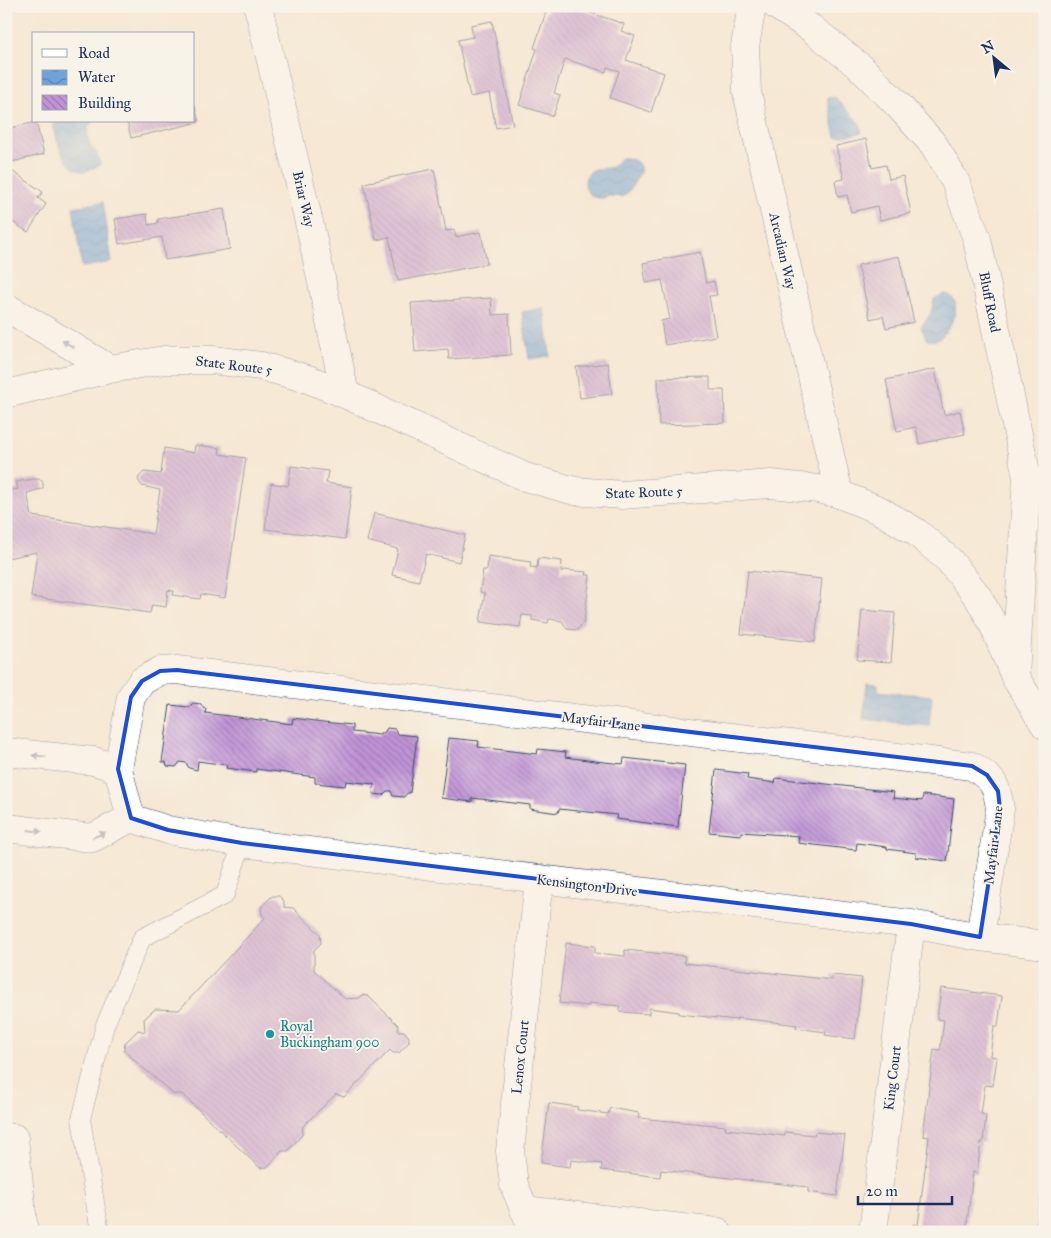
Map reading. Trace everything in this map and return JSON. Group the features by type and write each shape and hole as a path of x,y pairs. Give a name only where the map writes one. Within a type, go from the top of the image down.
{"street":[{"name":"Briar Way","path":"258,6 312,235 345,394"},
{"name":"Arcadian Way","path":"752,6 745,46 747,92 839,494"},
{"name":"Bluff Road","path":"777,6 811,28 860,67 934,145 956,184 977,239 1026,477 1016,677"},
{"path":"6,307 110,369"},
{"name":"State Route 5","path":"6,394 110,369 164,360 213,360 261,366 308,378 525,477 575,491 622,495 771,484 818,489 839,494 879,510 916,532 949,560 978,597 993,624 1016,677 1045,726"},
{"name":"Mayfair Lane","path":"118,768 131,697 142,681 160,671 176,670 972,766 987,775 998,791 1000,809 980,936"},
{"path":"6,752 94,761 118,768 131,818 92,838 6,828"},
{"name":"Kensington Drive","path":"131,818 168,830 242,843 911,924 1045,945"},
{"name":"Lenox Court","path":"529,1221 514,1185 510,1151 539,879"},
{"name":"King Court","path":"873,1232 911,924"},
{"path":"6,1137 14,1138 24,1232"},
{"path":"529,1221 718,1232"}],"lane":[{"path":"100,1232 81,1119 105,1025 142,938 225,896 242,843"}],"highlighted area":[{"path":"177,670 972,766 987,775 998,791 1000,809 980,937 911,924 242,843 168,830 131,818 118,769 131,697 142,681 160,671"}],"water":[{"path":"835,97 860,124 862,133 836,137 827,98"},
{"path":"53,122 91,122 87,135 91,147 97,153 100,165 84,172 71,166 66,161 58,144"},
{"path":"621,158 634,160 638,163 641,170 628,192 621,197 609,196 599,198 591,195 585,185 588,174 595,169 611,167"},
{"path":"103,202 112,262 82,267 73,207"},
{"path":"944,294 951,296 954,301 954,315 948,329 939,339 927,340 921,327 931,313 934,299"},
{"path":"544,308 550,356 529,359 522,312"},
{"path":"867,683 878,684 878,691 932,696 929,726 863,719"}],"building":[{"path":"548,6 570,6 624,24 621,31 635,36 626,60 664,73 651,112 610,98 619,71 607,67 606,72 565,59 554,93 560,95 553,116 519,105 537,49 534,48"},
{"path":"492,21 513,125 496,128 489,93 470,97 458,40 473,37 471,25"},
{"path":"195,107 199,122 131,138 127,122 195,122"},
{"path":"36,122 44,154 12,162 6,140 6,129"},
{"path":"866,139 872,168 886,165 889,179 903,176 911,213 880,220 877,206 851,212 847,195 838,197 835,181 844,179 836,146"},
{"path":"6,167 43,192 38,198 46,204 28,232 6,218"},
{"path":"434,169 446,231 454,230 456,237 481,232 487,264 398,281 389,237 376,240 364,183"},
{"path":"224,209 230,249 165,260 162,237 119,244 115,219 147,214 148,225 158,223 158,219"},
{"path":"700,252 706,283 714,281 717,295 709,296 716,336 665,345 661,321 670,319 662,280 646,283 643,263"},
{"path":"899,256 914,322 886,328 883,316 870,319 858,265"},
{"path":"491,298 492,315 509,314 511,355 449,359 448,349 415,352 411,303"},
{"path":"608,363 612,394 580,398 576,367"},
{"path":"935,369 944,415 960,411 965,434 919,444 916,427 897,431 886,380"},
{"path":"710,377 710,390 724,390 725,423 659,425 658,378"},
{"path":"195,445 220,448 219,454 246,458 225,598 201,594 200,599 173,595 174,591 168,590 166,607 152,605 150,613 31,597 37,552 7,558 9,566 6,567 6,491 18,489 16,482 39,479 43,482 43,488 27,493 32,516 153,534 160,490 142,486 138,480 139,477 144,472 161,474 164,448 194,453"},
{"path":"291,466 328,471 326,483 352,487 345,539 265,529 271,483 288,486"},
{"path":"374,513 465,535 459,562 426,554 419,581 392,575 398,549 367,541"},
{"path":"488,556 531,562 530,567 537,568 538,558 562,561 561,572 563,570 587,572 586,575 590,575 584,622 577,630 567,629 562,621 549,619 548,623 532,620 532,616 522,615 520,627 480,622 485,593 480,592 483,570 487,570"},
{"path":"748,571 822,579 815,642 741,634"},
{"path":"862,610 895,613 891,662 857,660"},
{"path":"193,703 201,704 206,709 205,713 292,724 293,718 352,725 352,732 380,735 387,728 395,729 397,734 417,736 410,793 407,793 404,797 393,796 391,791 387,791 383,795 373,794 374,784 346,781 345,786 315,783 315,777 256,769 256,772 226,768 227,765 198,761 197,770 189,768 186,763 180,762 176,767 167,766 166,762 162,762 170,705 189,707"},
{"path":"449,738 479,741 478,747 537,754 538,749 566,752 565,757 595,761 623,764 624,758 685,765 678,827 616,819 617,815 559,809 558,813 530,809 530,805 472,798 472,802 441,798"},
{"path":"716,770 748,774 747,779 775,783 776,778 894,792 893,798 922,801 923,795 954,799 947,861 916,857 916,853 857,843 856,850 798,843 799,836 741,832 741,835 709,832"},
{"name":"Royal Buckingham 900","path":"272,896 279,896 284,901 284,907 293,908 320,934 321,943 314,950 314,970 345,999 360,998 362,995 368,996 398,1025 398,1031 404,1031 409,1037 409,1042 399,1053 393,1053 390,1050 344,1097 336,1094 303,1126 302,1135 288,1151 282,1151 267,1167 260,1168 182,1094 173,1094 124,1051 125,1043 138,1030 145,1032 144,1019 155,1009 179,1010 265,918 262,915 261,907"},
{"path":"566,943 595,946 595,953 625,956 625,950 685,956 684,963 832,980 832,975 862,978 855,1039 825,1035 826,1032 796,1028 797,1025 766,1021 679,1014 679,1012 649,1008 649,1014 620,1012 620,1006 589,1003 589,1006 559,1003"},
{"path":"941,988 1002,996 998,1026 994,1026 990,1056 997,1057 993,1086 985,1085 981,1114 986,1115 983,1143 981,1142 977,1173 973,1172 966,1232 912,1232 913,1224 918,1225 929,1137 923,1136 934,1049 940,1050 944,1020 937,1019"},
{"path":"549,1103 578,1107 577,1110 608,1114 610,1108 639,1113 638,1118 726,1126 725,1129 785,1136 785,1132 814,1135 815,1132 845,1135 837,1196 808,1192 808,1187 661,1170 660,1177 601,1170 602,1164 571,1160 570,1167 541,1163"},
{"path":"1042,1190 1045,1191 1045,1232 1036,1232"}],"place":[{"name":"Royal Buckingham 900","path":"270,1034"}]}
